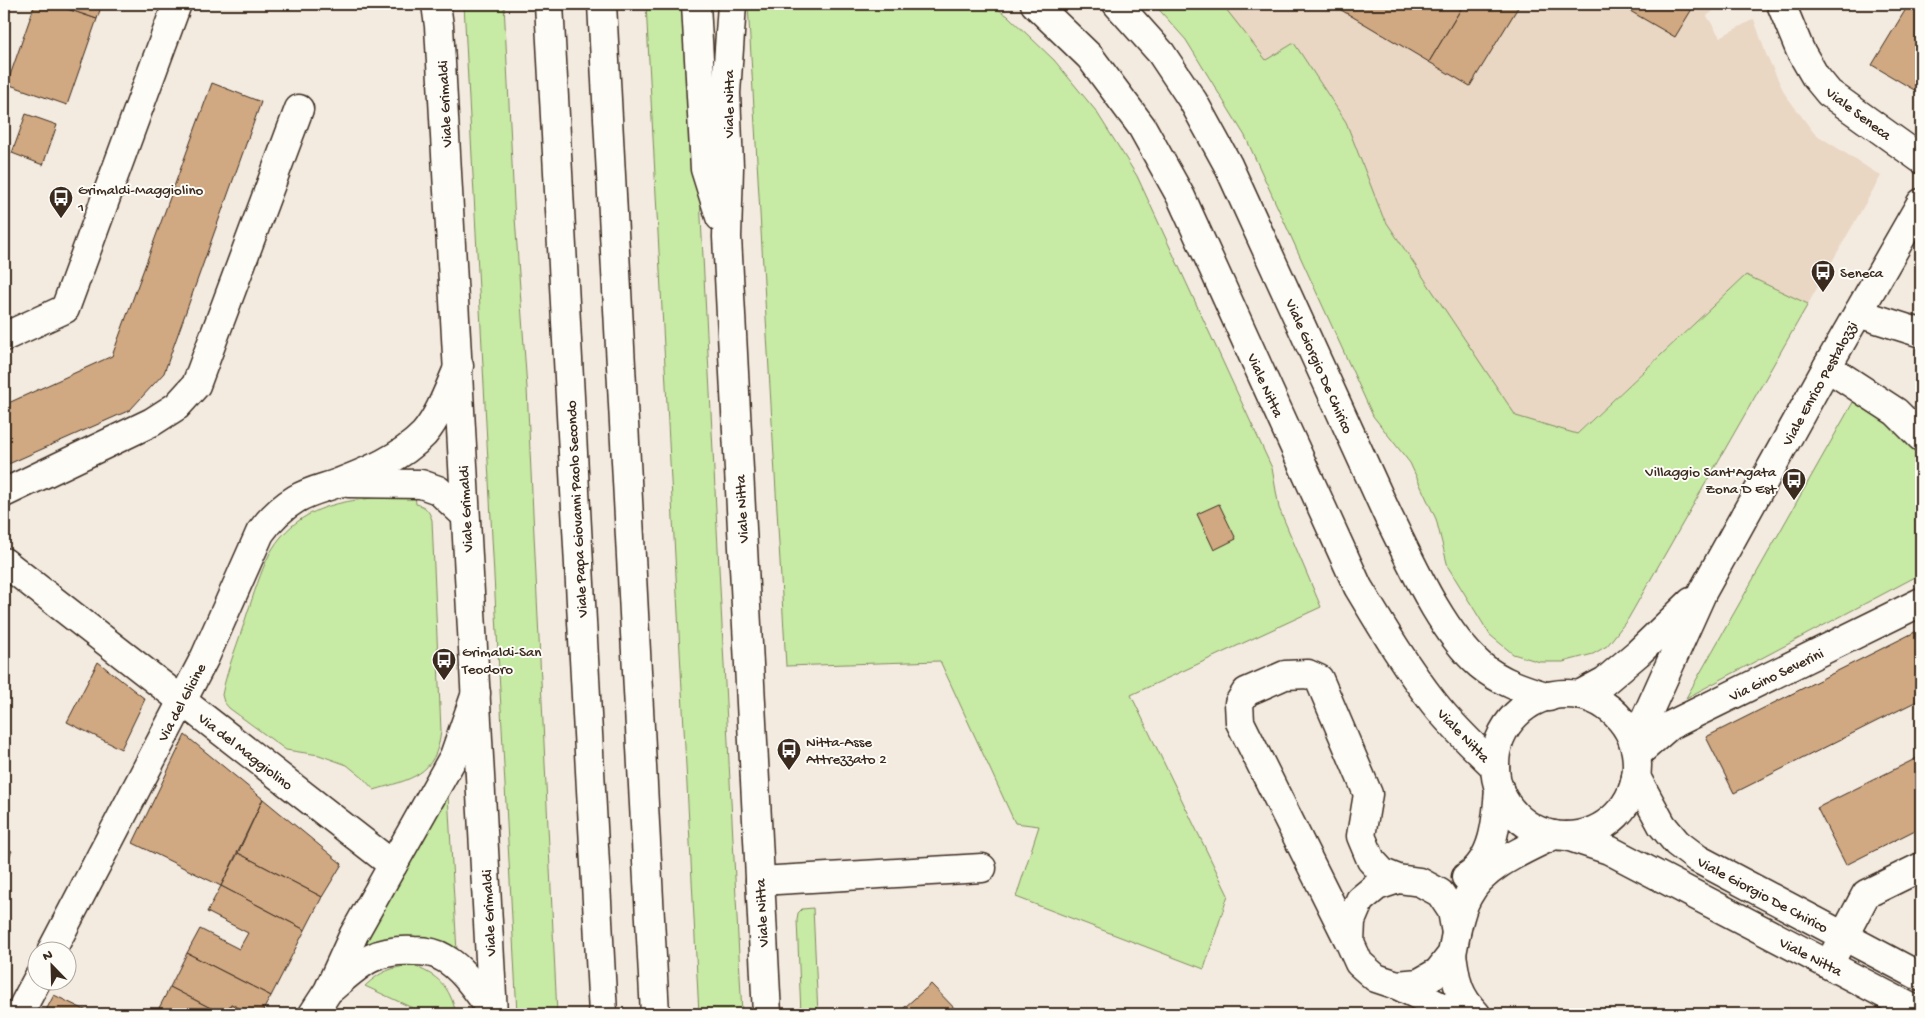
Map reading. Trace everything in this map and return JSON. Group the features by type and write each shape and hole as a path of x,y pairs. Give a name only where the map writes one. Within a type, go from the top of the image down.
{"main road":[{"path":"4,337 65,309 177,4"},
{"name":"Viale Papa Giovanni Paolo Secondo","path":"549,4 603,1014"},
{"path":"602,4 655,1014"},
{"path":"696,4 705,169 727,237"},
{"name":"Viale Nitta","path":"732,4 726,93 729,166 727,237 766,1014"},
{"name":"Viale Nitta","path":"1035,4 1090,57 1142,127 1181,197 1358,587 1390,642 1430,698 1468,740 1497,778"},
{"name":"Viale Giorgio De Chirico","path":"1118,4 1161,53 1193,101 1228,165 1388,516 1415,571 1437,609 1459,642 1481,666 1510,684 1549,696"},
{"name":"Viale Seneca","path":"1781,4 1800,50 1815,76 1830,93 1921,159"},
{"name":"Viale Grimaldi","path":"440,11 465,515 493,1013"},
{"path":"4,493 152,422 177,406 196,385 299,109"},
{"name":"Viale Enrico Pestalozzi","path":"1703,591 1827,367 1921,203"},
{"path":"1858,313 1921,333"},
{"name":"Via del Glicine","path":"57,940 205,657 260,533 271,519 296,499 313,490 337,483 383,464 406,450 425,432 439,409 459,366"},
{"path":"1827,367 1896,412 1921,437"},
{"name":"Via del Glicine","path":"337,483 422,484 438,490 465,515"},
{"name":"Via del Maggiolino","path":"4,562 393,866"},
{"path":"1497,778 1509,807 1524,822 1534,828 1560,835 1587,833 1607,823 1623,808 1634,788 1636,758 1703,591"},
{"path":"1579,695 1605,681 1703,591"},
{"name":"Via Gino Severini","path":"1636,758 1669,726 1921,602"},
{"path":"1456,1014 1397,985 1376,978 1359,963 1240,722 1239,703 1246,692 1285,675 1308,674 1319,679 1368,794 1361,836 1371,860 1382,873 1398,879 1420,882 1440,893 1452,911 1456,984 1465,1002 1476,1014"},
{"path":"313,1014 328,991 354,934 454,756 476,693"},
{"path":"1432,889 1449,888 1472,874 1487,853 1497,817 1500,739 1510,722 1532,703 1559,694 1579,695 1600,702 1618,716 1628,729 1636,758"},
{"name":"Viale Giorgio De Chirico","path":"1636,758 1662,825 1677,843 1698,859 1921,977"},
{"path":"1397,985 1419,983 1438,972 1454,944 1460,914 1468,894 1486,874 1504,860 1560,835"},
{"name":"Viale Nitta","path":"1560,835 1609,850 1921,1013"},
{"path":"1829,964 1866,894 1921,867"},
{"path":"760,881 982,868"},
{"path":"1350,942 1351,921 1360,900 1377,886 1398,879"},
{"path":"328,991 372,956 386,952 425,951 444,957 461,972 493,1013"},
{"path":"19,1014 32,990"}],"shaded area":[{"path":"1172,4 1721,4 1707,16 1720,37 1754,19 1766,54 1785,94 1814,133 1881,176 1808,304 1746,275 1576,434 1516,416 1383,217 1346,122 1294,43 1266,60"}],"green space":[{"path":"464,4 504,4 514,203 527,388 557,1014 517,1014"},
{"path":"646,4 690,4 742,1014 699,1014"},
{"path":"748,4 990,4 1008,16 1054,60 1096,111 1137,176 1272,468 1279,508 1321,607 1131,695 1228,895 1204,969 1016,897 1039,826 1015,823 940,661 786,666"},
{"path":"1154,4 1222,4 1266,60 1294,43 1346,122 1383,217 1516,416 1577,434 1746,275 1808,304 1628,619 1607,646 1593,654 1563,662 1540,662 1513,654 1490,635 1448,567 1436,519 1410,463 1373,416 1245,136 1186,40"},
{"path":"1856,397 1890,421 1911,445 1921,460 1921,574 1686,698"},
{"path":"415,495 416,504 427,509 432,520 441,731 434,758 427,767 410,778 374,790 347,765 319,755 286,750 229,708 224,702 222,695 230,665 260,576 270,553 283,535 298,521 333,505 373,498"},
{"path":"448,794 457,952 434,942 415,937 396,938 372,945 366,939"},
{"path":"813,908 818,1014 801,1014 797,920 798,913 802,909"},
{"path":"411,965 429,973 441,983 450,996 456,1014 420,1014 421,1012 365,986 387,971"}],"building":[{"path":"35,4 53,4 97,19 67,105 7,84"},
{"path":"53,4 102,4 97,19"},
{"path":"1331,4 1464,4 1429,62"},
{"path":"1464,4 1520,4 1470,86 1429,62"},
{"path":"1618,4 1695,4 1675,37"},
{"path":"1909,4 1921,4 1921,94 1872,65"},
{"path":"212,83 261,102 164,373 130,410 4,466 4,405 112,356"},
{"path":"26,114 57,125 43,165 12,153"},
{"path":"1219,504 1236,539 1214,550 1197,514"},
{"path":"1921,629 1921,699 1734,793 1706,737"},
{"path":"98,662 145,699 121,749 67,722"},
{"path":"185,735 263,799 221,886 133,843"},
{"path":"1921,756 1921,827 1846,865 1817,808"},
{"path":"263,799 342,864 322,897 238,853"},
{"path":"4,847 12,851 4,866"},
{"path":"238,853 322,897 305,930 221,886"},
{"path":"221,886 305,930 271,996 187,953 200,929 239,949 248,933 207,912"},
{"path":"187,953 271,996 261,1014 250,1014 231,1004 226,1014 222,1014 170,987"},
{"path":"931,984 960,1014 897,1014"},
{"path":"170,987 222,1014 171,1014 159,1008"},
{"path":"54,995 93,1014 44,1014"},
{"path":"231,1004 250,1014 226,1014"},
{"path":"159,1008 171,1014 156,1014"}],"place":[{"name":"Grimaldi-Maggiolino 1","path":"61,219"},
{"name":"Seneca","path":"1823,293"},
{"name":"Villaggio Sant'Agata Zona D Est","path":"1794,501"},
{"name":"Grimaldi-San Teodoro","path":"444,681"},
{"name":"Nitta-Asse Attrezzato 2","path":"789,771"}]}
